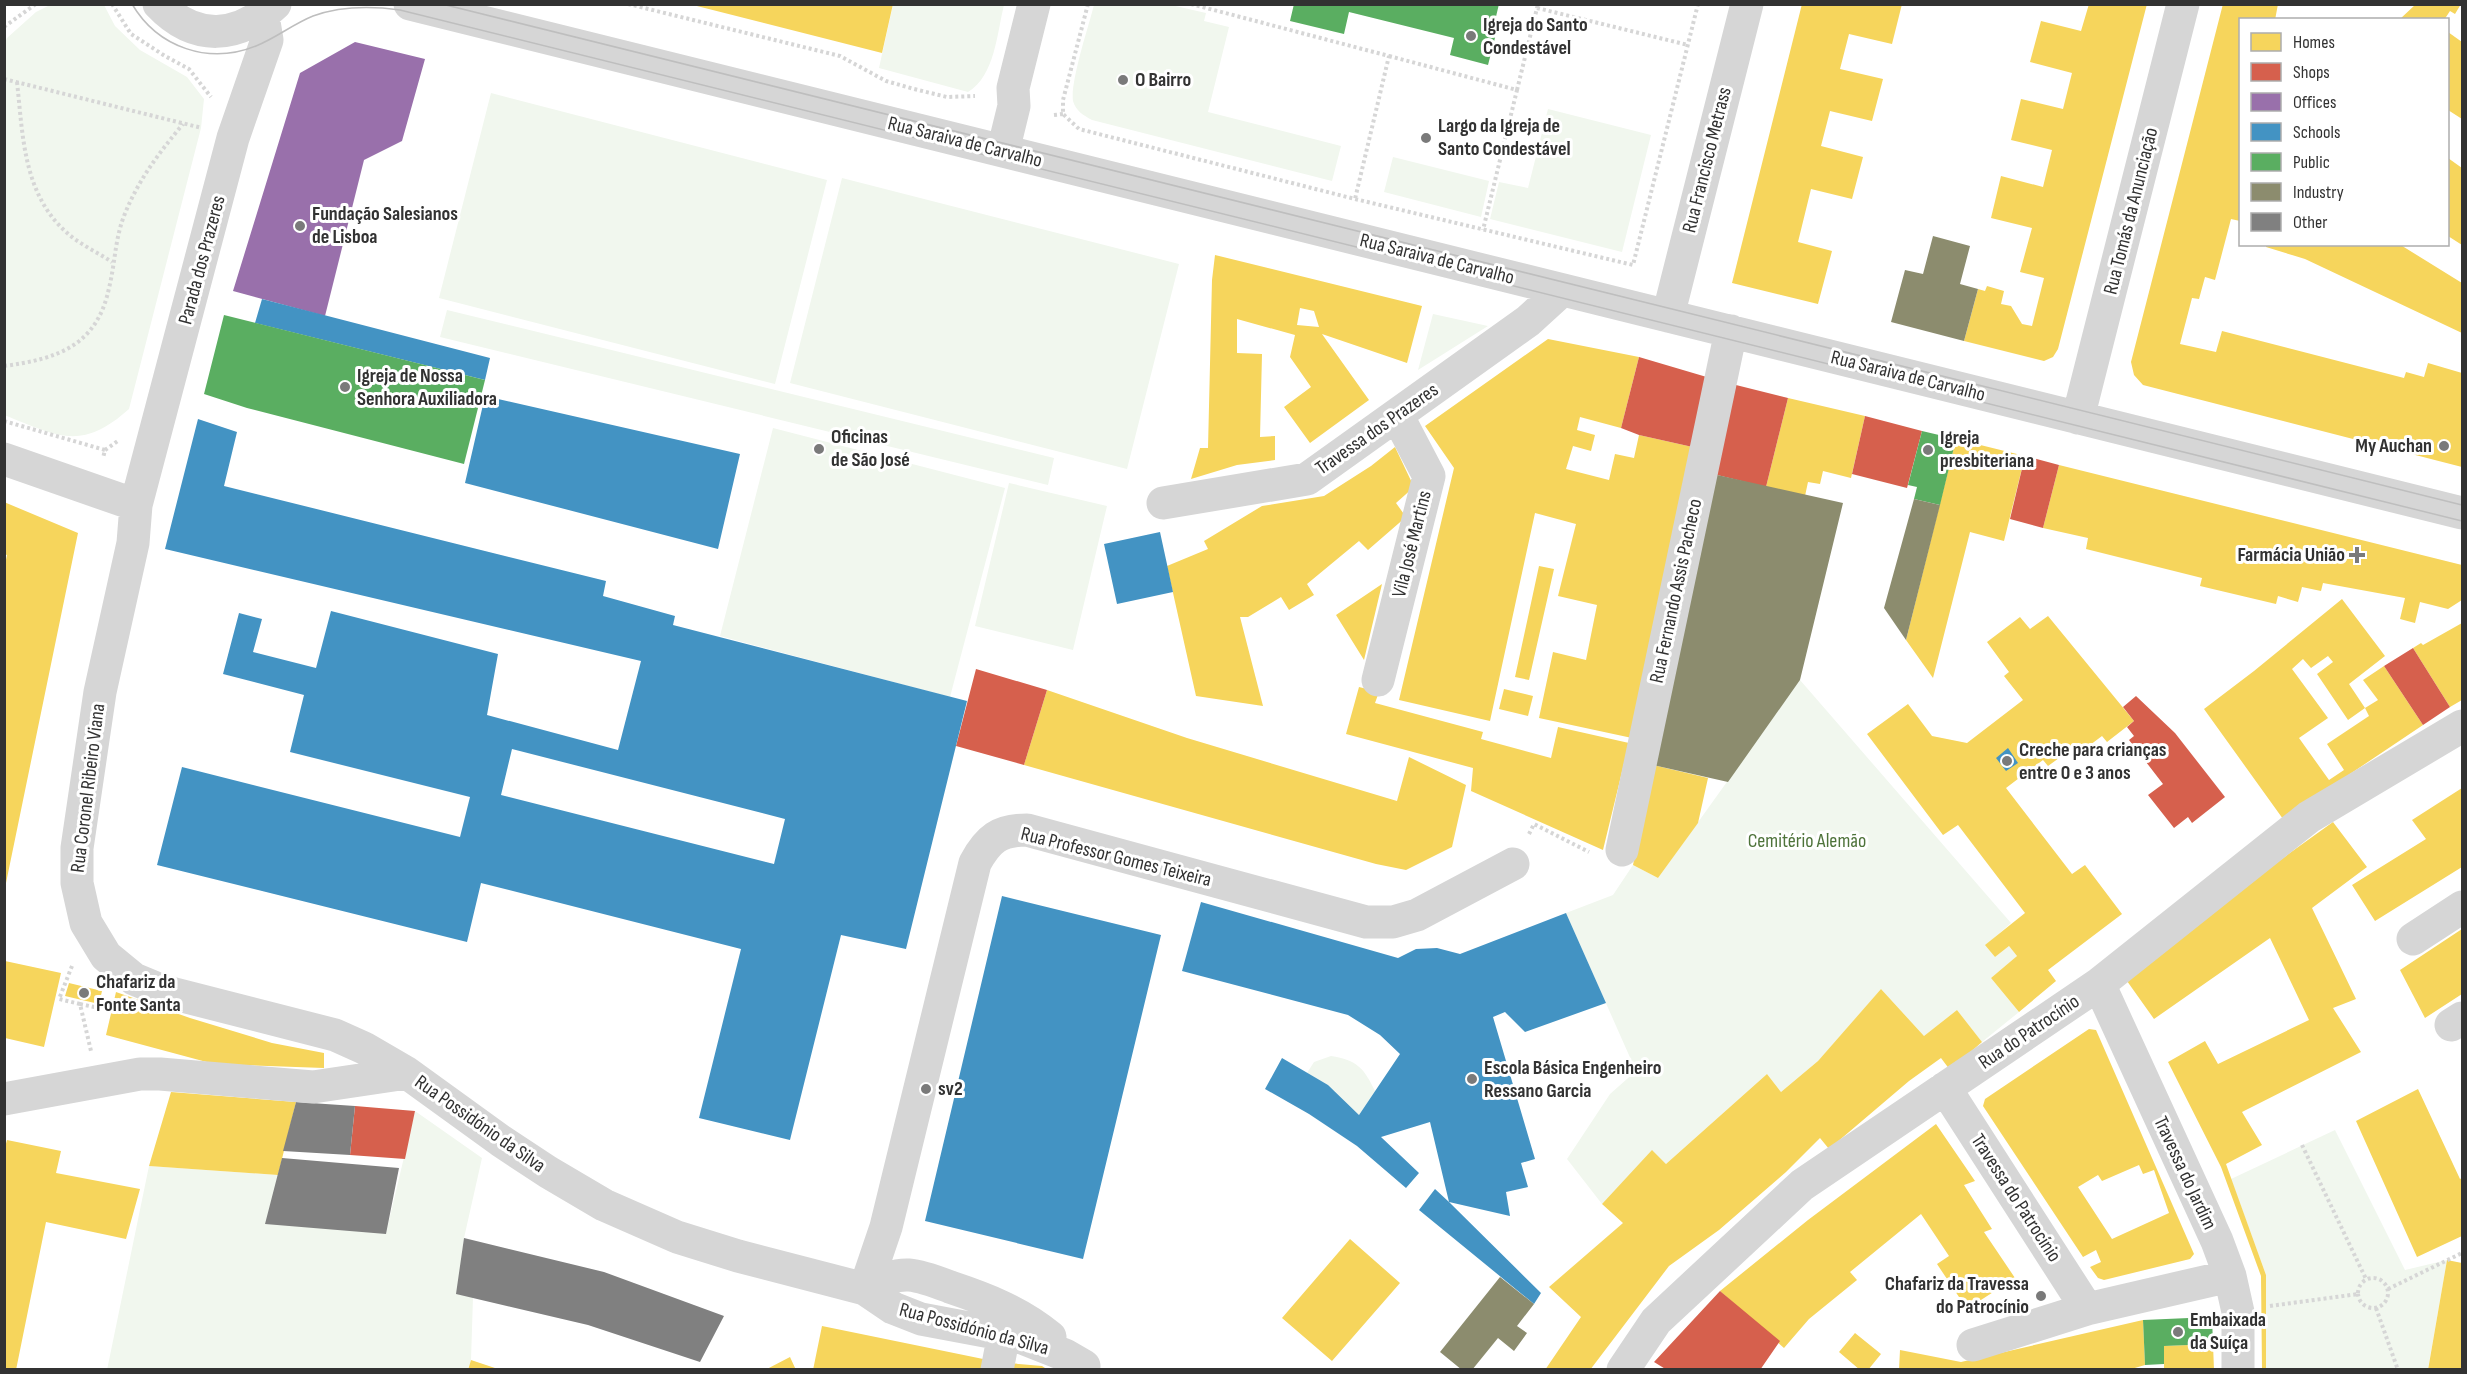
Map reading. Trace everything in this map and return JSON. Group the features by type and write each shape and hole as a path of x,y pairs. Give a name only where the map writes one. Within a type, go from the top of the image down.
{"street":[{"path":"159,4 182,24 199,30 215,32 232,31 248,25 269,10"},
{"name":"Rua Saraiva de Carvalho","path":"411,4 2463,513"},
{"path":"1003,151 1014,106 1013,88 1034,4"},
{"name":"Rua Francisco Metrass","path":"1668,316 1747,4"},
{"name":"Rua Tomás da Anunciação","path":"2079,418 2183,4"},
{"name":"Parada dos Prazeres","path":"136,505 221,134 267,40 269,10"},
{"name":"Travessa dos Prazeres","path":"1163,503 1307,479 1528,321 1563,290"},
{"name":"Rua Fernando Assis Pacheco","path":"1608,852 1731,332"},
{"name":"Vila José Martins","path":"1378,680 1429,476 1397,415"},
{"path":"4,459 136,505"},
{"name":"Rua Coronel Ribeiro Viana","path":"136,505 133,543 100,692 77,848 77,884 80,904 95,941 106,956 134,979 164,991 334,1035 408,1073"},
{"name":"Rua do Patrocínio","path":"1623,1370 1656,1321 1803,1185 2099,984 2309,817 2463,726"},
{"name":"Rua Professor Gomes Teixeira","path":"865,1289 886,1227 975,863 984,848 997,835 1012,830 1027,830 1366,922 1393,922 1417,915 1513,864"},
{"path":"2413,939 2463,907"},
{"name":"Travessa do Jardim","path":"2099,984 2217,1241 2230,1276 2238,1312 2238,1370"},
{"name":"Rua Possidónio da Silva","path":"4,1099 98,1080 160,1074 313,1087 408,1073 501,1142 604,1205 677,1237 738,1256 865,1289 908,1315 1004,1334 1044,1345 1087,1368"},
{"name":"Travessa do Patrocínio","path":"1945,1088 2086,1309"},
{"name":"Rua Possidónio da Silva","path":"865,1289 886,1279 909,1275 986,1299 1031,1321 1087,1368"},
{"path":"1972,1345 2086,1309 2230,1276"},
{"path":"997,1370 1004,1334"}],"path":[{"path":"4,27 36,4"},
{"path":"112,4 131,34 165,57 189,69 211,98 221,134"},
{"path":"628,4 840,56 886,81 914,89 946,97 975,96"},
{"path":"1088,4 1063,100 1063,114 1079,129 1633,266 1698,4"},
{"path":"1191,4 1517,90"},
{"path":"1483,230 1538,6 1688,45"},
{"path":"1355,199 1389,56"},
{"path":"4,79 221,134"},
{"path":"17,82 29,173 44,208 66,233 112,262"},
{"path":"1053,115 1063,114"},
{"path":"4,366 52,357 76,344 92,327 109,289 112,262 123,218 138,182 183,123"},
{"path":"105,450 122,438"},
{"path":"1513,864 1534,824 1608,852"},
{"path":"95,941 80,947 59,999 80,1004 98,1080"},
{"path":"2302,1145 2366,1280"},
{"path":"2388,1289 2463,1252"},
{"path":"2377,1278 2388,1289 2385,1303 2376,1308 2366,1306 2359,1299 2360,1284 2366,1280 2377,1278"},
{"path":"2266,1307 2358,1294"},
{"path":"2376,1308 2398,1370"}],"green space":[{"path":"52,4 104,5 115,26 140,50 187,77 204,99 201,128 129,409 97,431 69,436 55,434 4,415 5,43 7,38 36,12"},
{"path":"893,5 1004,5 994,53 984,76 977,85 968,92 879,68"},
{"path":"1094,5 1171,5 1206,13 1204,21 1229,27 1208,112 1341,146 1332,181 1092,120 1083,114 1073,101 1074,81"},
{"path":"491,93 827,180 775,384 439,298"},
{"path":"1548,109 1651,135 1622,252 1490,219 1499,182 1528,188"},
{"path":"1393,157 1489,181 1481,217 1384,192"},
{"path":"842,178 1179,264 1127,469 790,383"},
{"path":"447,310 1054,458 1048,485 440,337"},
{"path":"1433,314 1488,326 1418,370"},
{"path":"773,428 1005,488 950,697 720,636"},
{"path":"1009,483 1107,506 1073,650 975,626"},
{"name":"Cemitério Alemão","path":"1800,680 2011,923 1986,945 1995,957 2009,946 2017,956 1991,978 2019,1012 1982,1042 1957,1010 1924,1036 1881,989 1818,1061 1781,1092 1767,1074 1666,1164 1652,1151 1602,1204 1567,1159 1610,1094 1636,1071 1566,913 1613,895 1633,865 1658,878"},
{"path":"1331,1056 1359,1066 1375,1091 1359,1115 1328,1085 1307,1073 1314,1062"},
{"path":"415,1111 482,1158 464,1238 457,1293 473,1297 471,1360 468,1369 107,1370 149,1166 278,1175 386,1233"},
{"path":"2335,1130 2405,1270 2447,1260 2428,1369 2266,1369 2266,1275 2231,1179"}],"building: Homes":[{"path":"689,4 893,4 882,53"},
{"path":"1802,4 1902,4 1892,44 1849,34 1840,69 1883,79 1872,121 1830,111 1821,146 1863,157 1852,199 1811,189 1798,242 1832,251 1818,304 1732,283"},
{"path":"2089,4 2147,4 2058,349 2053,357 2044,361 1964,341 1978,289 1985,291 1987,286 2004,291 2001,304 2011,306 2022,324 2032,326 2044,278 2020,272 2032,228 1991,218 2001,176 2043,187 2052,150 2011,140 2021,99 2063,109 2072,73 2030,62 2041,21 2081,31"},
{"path":"2223,4 2278,4 2275,18 2239,18 2239,221 2231,219 2215,280 2205,277 2199,299 2192,298 2180,344 2216,352 2222,331 2404,378 2406,372 2424,377 2428,363 2462,373 2462,467 2143,385 2134,375 2131,362"},
{"path":"2416,4 2461,4 2455,14 2450,11 2445,18 2401,18"},
{"path":"2449,33 2462,42 2462,119 2449,111"},
{"path":"2449,159 2462,168 2462,245 2449,237"},
{"path":"2402,246 2462,283 2462,333 2305,259 2266,247"},
{"path":"1215,255 1422,306 1407,363 1322,334 1369,400 1310,443 1284,407 1311,387 1290,357 1295,335 1237,319 1237,353 1262,354 1260,437 1275,436 1275,460 1237,465 1191,479 1200,448 1208,448 1212,280","holes":["1300,308 1314,311 1319,327 1297,325"]},
{"path":"1548,339 1639,357 1621,428 1580,417 1577,430 1595,435 1591,451 1573,446 1566,469 1609,480 1615,454 1634,458 1639,435 1697,448 1632,738 1539,718 1553,652 1586,660 1597,605 1558,596 1576,524 1535,513 1490,721 1399,700 1454,468 1425,426"},
{"path":"1788,398 1865,416 1851,478 1823,471 1820,484 1808,482 1805,496 1766,487"},
{"path":"1956,439 2025,456 2004,541 1970,532 1933,678 1906,640"},
{"path":"1395,447 1414,487 1396,503 1406,517 1368,550 1359,541 1307,584 1314,595 1289,610 1281,597 1248,617 1240,617 1263,706 1196,696 1167,566 1208,549 1204,541 1262,506 1324,496 1371,466"},
{"path":"2059,465 2462,565 2462,600 2448,609 2420,602 2415,623 2400,619 2405,598 2323,583 2321,591 2302,587 2298,602 2278,596 2276,604 2200,586 2202,578 2086,549 2088,538 2043,528"},
{"path":"4,502 78,533 6,883 4,569 7,555 4,554"},
{"path":"1539,566 1554,569 1529,680 1515,677"},
{"path":"1382,584 1364,660 1336,615"},
{"path":"2342,599 2385,656 2349,684 2365,708 2378,700 2363,680 2384,666 2423,725 2283,819 2204,709","holes":["2328,656 2333,662 2317,674 2348,720 2365,708 2369,716 2327,744 2344,770 2329,780 2299,738 2328,718 2292,669 2303,659 2311,668"]},
{"path":"2048,616 2134,721 2107,742 2102,736 2078,754 2073,748 2048,766 2043,760 2006,788 2072,874 2085,865 2122,914 2048,970 2056,981 2019,1012 1991,978 2017,956 2009,946 1995,957 1985,945 2025,913 1958,825 1943,835 1867,734 1908,704 1932,736 1967,743 2023,700 2004,676 2009,672 1987,642 2020,617 2030,629"},
{"path":"2462,623 2462,700 2450,707 2413,648 2421,643 2423,645"},
{"path":"1359,687 1379,692 1375,703 1483,732 1481,739 1551,758 1558,727 1629,743 1603,850 1471,791 1473,768 1346,734"},
{"path":"1504,689 1533,696 1528,716 1499,709"},
{"path":"1047,690 1187,738 1397,801 1409,757 1466,785 1452,847 1406,870 1376,864 1024,765"},
{"path":"1653,765 1708,778 1698,823 1658,878 1633,865"},
{"path":"2462,788 2462,867 2375,921 2352,885 2426,839 2412,820"},
{"path":"2333,822 2367,867 2312,908 2356,999 2333,1008 2361,1052 2242,1112 2262,1145 2226,1164 2266,1275 2266,1370 2262,1370 2261,1276 2221,1167 2168,1062 2205,1041 2218,1064 2309,1020 2270,938 2154,1019 2122,974"},
{"path":"2462,929 2462,994 2425,1018 2400,970"},
{"path":"5,961 61,973 44,1047 5,1038"},
{"name":"Chafariz da Fonte Santa","path":"69,983 102,991 99,1004 65,996"},
{"path":"1881,989 1924,1036 1957,1010 1982,1042 1950,1070 1941,1058 1909,1081 1829,1149 1820,1138 1786,1172 1719,1230 1669,1266 1590,1370 1545,1370 1581,1317 1549,1287 1623,1223 1602,1204 1652,1150 1666,1164 1767,1074 1781,1092 1818,1061"},
{"path":"116,992 272,1043 324,1053 324,1068 214,1064 106,1035"},
{"path":"2089,1029 2096,1030 2194,1254 2190,1259 2104,1280 2098,1278 2090,1267 2101,1262 2096,1250 2083,1257 1983,1106 1985,1099","holes":["2139,1165 2143,1174 2154,1170 2169,1213 2112,1239 2078,1187 2098,1175 2102,1181"]},
{"path":"2418,1089 2460,1179 2462,1178 2462,1236 2417,1257 2356,1121"},
{"path":"171,1092 296,1102 278,1175 149,1166"},
{"path":"1936,1124 1975,1181 1964,1185 1992,1229 1984,1232 2015,1278 1967,1309 1937,1264 1949,1256 1921,1214 1850,1272 1857,1280 1809,1319 1784,1348 1720,1291 1808,1220"},
{"path":"7,1140 61,1151 56,1173 140,1189 126,1239 46,1222 16,1370 4,1370 4,1151"},
{"path":"1350,1239 1400,1283 1332,1361 1282,1318"},
{"path":"2447,1260 2462,1263 2462,1370 2428,1370"},
{"path":"2143,1320 2145,1365 2128,1370 1899,1370 1900,1350 1961,1362"},
{"path":"822,1326 988,1360 986,1370 813,1370"},
{"path":"1855,1333 1881,1354 1868,1370 1860,1370 1839,1352"},
{"path":"2213,1344 2214,1370 2164,1370 2164,1346"},
{"path":"790,1357 796,1370 765,1370"},
{"path":"471,1360 498,1369 498,1370 468,1370"},
{"path":"1009,1363 1042,1366 1048,1370 1007,1370"}],"building: Shops":[{"path":"1639,357 1710,378 1697,448 1639,435 1621,428"},
{"path":"1736,385 1788,398 1766,487 1713,474"},
{"path":"1865,416 1922,431 1907,488 1852,474"},
{"path":"2025,456 2059,465 2043,528 2010,519"},
{"path":"2413,648 2450,707 2423,725 2384,666"},
{"path":"976,669 1047,690 1024,765 956,746"},
{"path":"2136,696 2175,733 2225,797 2192,823 2188,817 2174,828 2148,795 2163,784 2129,740 2134,736 2127,727 2134,721 2123,707"},
{"path":"355,1106 415,1111 405,1159 350,1155"},
{"path":"1720,1291 1780,1341 1760,1370 1667,1370 1654,1362"}],"building: Offices":[{"name":"Fundação Salesianos de Lisboa","path":"355,42 425,59 402,141 364,160 325,316 233,291 300,73"}],"building: Schools":[{"path":"262,299 490,358 485,380 255,323"},
{"path":"485,396 740,454 718,549 465,483"},
{"path":"198,419 237,432 224,486 606,581 603,596 675,616 673,625 967,701 906,949 841,935 790,1140 699,1118 741,949 481,883 467,942 157,865 182,767 460,837 470,797 290,752 304,695 223,674 239,613 262,619 253,652 316,668 331,611 498,654 487,715 618,750 641,661 165,549","holes":["512,749 785,819 774,864 501,795"]},
{"path":"1160,532 1173,592 1117,604 1104,544"},
{"name":"Creche para crianças entre 0 e 3 anos","path":"2008,748 2018,763 2006,771 1996,758"},
{"path":"1002,896 1161,935 1083,1259 925,1221"},
{"name":"Escola Básica Engenheiro Ressano Garcia","path":"1201,902 1398,958 1416,949 1437,948 1460,954 1566,913 1606,1003 1525,1032 1505,1012 1493,1017 1535,1159 1521,1163 1528,1187 1506,1192 1510,1216 1449,1202 1430,1122 1381,1137 1419,1173 1406,1188 1357,1146 1309,1114 1265,1089 1282,1058 1328,1085 1359,1115 1400,1054 1380,1035 1348,1015 1182,971"},
{"path":"1435,1189 1541,1293 1534,1304 1419,1210"}],"building: Public":[{"name":"Igreja do Santo Condestável","path":"1294,4 1499,4 1494,25 1498,26 1488,65 1450,55 1454,38 1349,12 1344,34 1290,21"},
{"name":"Igreja de Nossa Senhora Auxiliadora","path":"224,315 485,380 464,464 247,408 204,394"},
{"path":"1922,431 1956,439 1940,505 1914,499 1917,487 1908,485"},
{"name":"Embaixada da Suíça","path":"2212,1317 2213,1344 2164,1346 2164,1364 2145,1365 2143,1320"}],"building: Industry":[{"path":"1933,236 1970,246 1960,284 1978,289 1964,341 1891,322 1905,270 1923,274"},
{"path":"1713,474 1843,503 1800,680 1728,782 1653,765"},
{"path":"1914,499 1940,505 1906,640 1884,608"},
{"path":"1500,1277 1534,1304 1517,1326 1527,1333 1514,1351 1498,1338 1472,1370 1462,1370 1440,1352"}],"building: Other":[{"path":"296,1102 355,1106 350,1155 283,1151"},
{"path":"282,1158 399,1168 386,1234 265,1224"},
{"path":"464,1238 604,1272 724,1316 700,1362 588,1325 456,1294"}],"tram line":[{"path":"132,4 143,19 170,42 186,49 220,54 256,46 306,19 334,10 356,8 400,10 2462,521"},
{"path":"442,4 2462,505"}],"place":[{"name":"Igreja do Santo Condestável","path":"1471,36"},
{"name":"O Bairro","path":"1123,80"},
{"name":"Largo da Igreja de Santo Condestável","path":"1426,138"},
{"name":"Fundação Salesianos de Lisboa","path":"300,226"},
{"name":"Igreja de Nossa Senhora Auxiliadora","path":"345,387"},
{"name":"My Auchan","path":"2444,446"},
{"name":"Oficinas de São José","path":"819,449"},
{"name":"Igreja presbiteriana","path":"1928,450"},
{"name":"Farmácia União","path":"2357,555"},
{"name":"Creche para crianças entre 0 e 3 anos","path":"2007,761"},
{"name":"Chafariz da Fonte Santa","path":"84,993"},
{"name":"Escola Básica Engenheiro Ressano Garcia","path":"1472,1079"},
{"name":"sv2","path":"926,1089"},
{"name":"Chafariz da Travessa do Patrocínio","path":"2041,1296"},
{"name":"Embaixada da Suíça","path":"2178,1332"}]}
